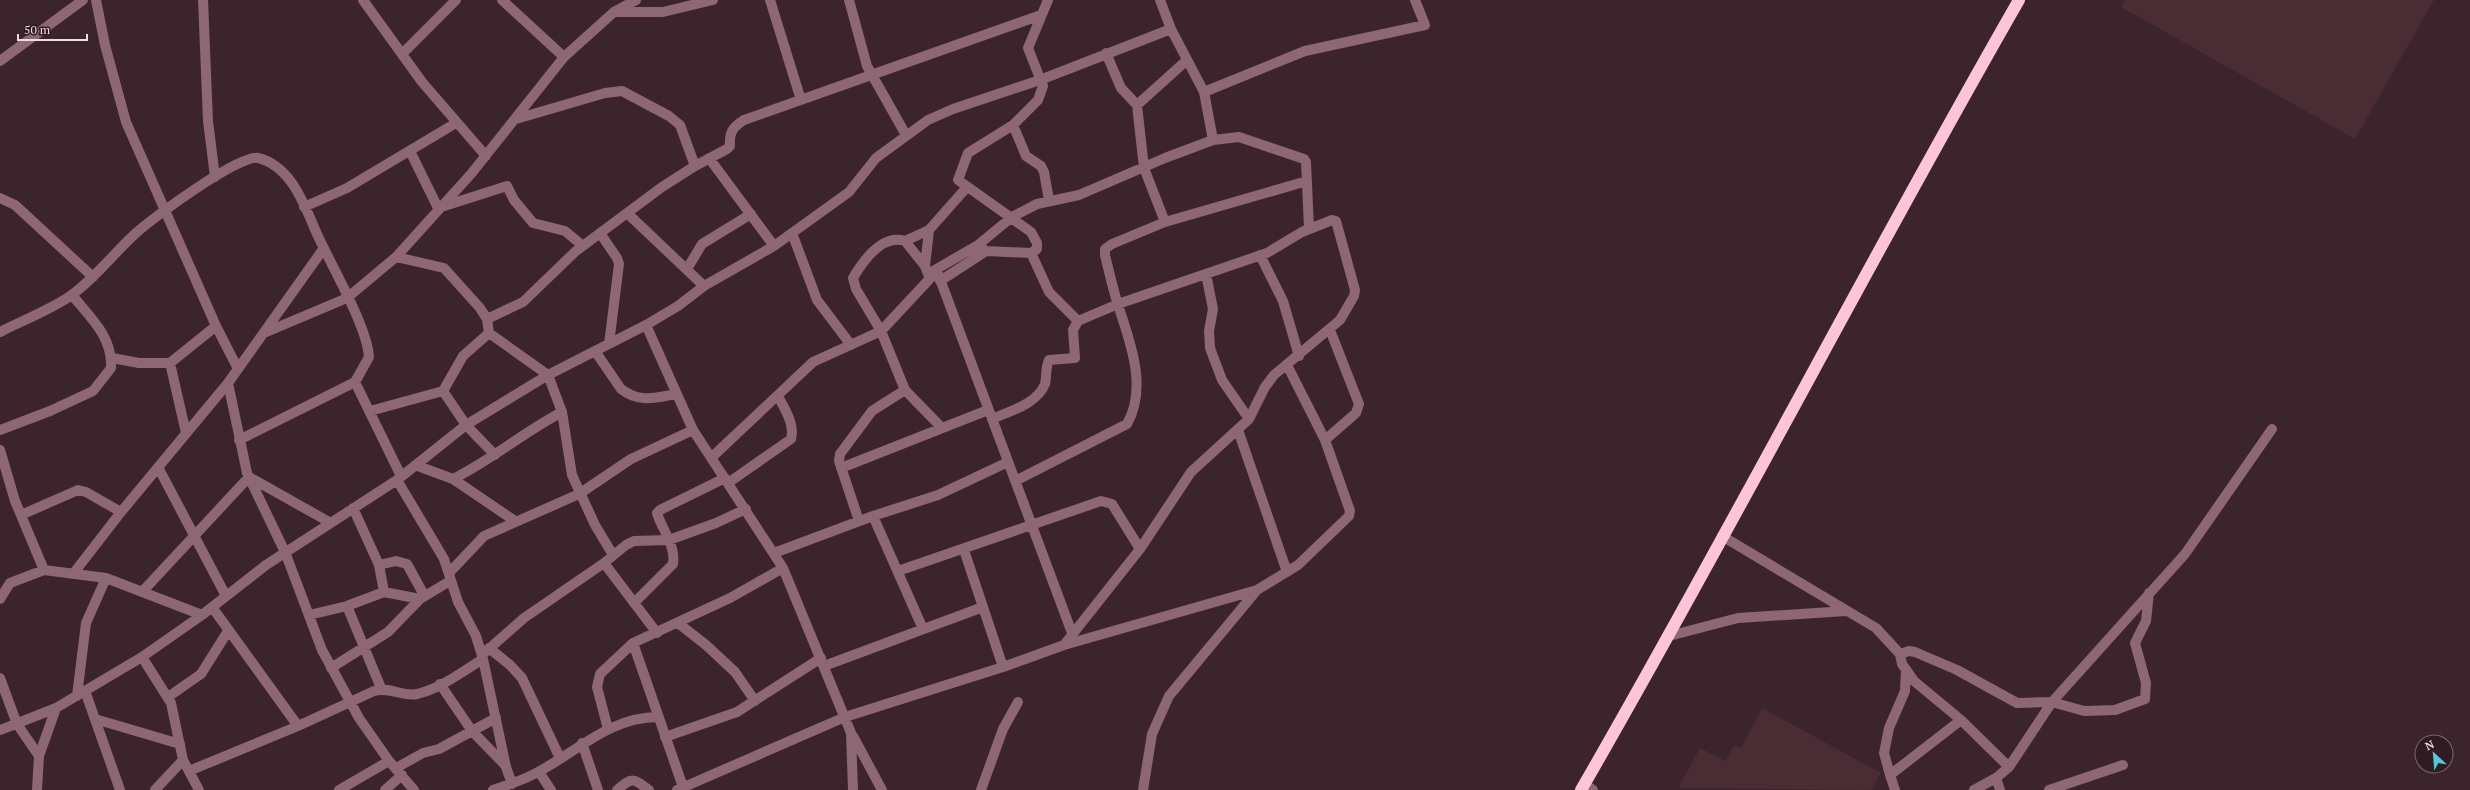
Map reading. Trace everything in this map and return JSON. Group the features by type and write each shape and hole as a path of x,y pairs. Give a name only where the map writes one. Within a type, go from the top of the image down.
{"highway":[{"path":"1586,788 1722,536 2019,0"}],"street":[{"path":"0,60 83,0"},
{"path":"96,0 105,45 126,122 163,210 216,326 238,369"},
{"path":"203,0 208,121 215,177"},
{"path":"363,0 402,54 456,123 486,156"},
{"path":"402,54 456,0"},
{"path":"502,0 564,57"},
{"path":"264,334 347,298 396,257 438,208 486,156 564,57 614,12 636,0"},
{"path":"614,12 663,12 713,0"},
{"path":"770,0 801,100"},
{"path":"849,0 871,75 906,135"},
{"path":"982,248 1031,253 1037,249 1031,232 958,180 968,153 1013,125 1038,100 1043,88 1028,48 1048,0"},
{"path":"1160,0 1171,29 1204,92 1213,140"},
{"path":"1204,92 1305,51 1425,25 1414,0"},
{"path":"487,319 522,302 583,246 600,233 695,166 730,146 730,133 734,127 744,120 1041,16"},
{"path":"0,730 56,708 142,656 202,615 285,552 399,478 466,425 548,375 646,325 678,306 704,286 774,246 849,192 876,158 928,120 953,109 1040,80 1106,53 1171,29"},
{"path":"1106,53 1121,88 1137,105 1144,168 1165,222"},
{"path":"1137,105 1188,60"},
{"path":"516,119 605,93 622,91 669,116 680,125 695,166"},
{"path":"304,207 347,188 456,123"},
{"path":"1013,125 1026,156 1041,166 1044,172 1049,200"},
{"path":"711,458 813,362 881,331 933,273 982,248 1012,217 1049,200 1079,195 1213,140 1240,137 1300,157 1306,162 1310,228"},
{"path":"410,151 438,208"},
{"path":"0,332 72,295 93,277 135,233 163,210 215,177 239,162 256,158 270,162 294,186 347,298 369,349 369,357 365,368 355,382 239,440"},
{"path":"709,158 774,246"},
{"path":"1015,481 1127,424 1136,401 1136,381 1132,345 1104,255 1105,249 1112,244 1165,222 1307,181"},
{"path":"438,208 507,186 514,200 533,223 565,231 583,246"},
{"path":"941,427 905,390 881,331 856,289 853,278 872,253 892,240 905,241 930,230 967,187"},
{"path":"0,198 15,205 93,277"},
{"path":"627,213 704,286"},
{"path":"687,269 702,244 751,214"},
{"path":"841,468 941,427 990,414 1032,400 1040,392 1045,383 1045,369 1049,360 1075,358 1073,330 1078,321 1118,304 1260,255 1310,228 1332,220 1336,221 1354,284 1354,296 1340,320 1299,356 1274,375 1265,387 1249,419 1191,472 1140,550 1072,633 1064,645"},
{"path":"930,230 933,273 990,414 1072,633"},
{"path":"600,233 617,258 619,264 609,344"},
{"path":"792,233 817,300 851,345"},
{"path":"905,241 933,273"},
{"path":"74,574 121,512 228,383 324,248"},
{"path":"1031,253 1049,292 1078,321"},
{"path":"1260,255 1283,301 1299,356"},
{"path":"396,257 444,268 480,308 487,319 489,333 548,375 562,412 569,464 579,494 613,555"},
{"path":"1206,274 1214,309 1209,331 1210,348 1222,380 1249,419"},
{"path":"0,430 50,411 93,391 111,368 112,358 102,332 72,295"},
{"path":"646,325 693,430 746,509 783,568 851,733 882,790"},
{"path":"112,358 139,363 170,363 216,326"},
{"path":"1325,440 1356,413 1359,404 1330,330"},
{"path":"370,411 443,391 463,356 489,333"},
{"path":"595,351 621,389 627,393 646,400 676,394"},
{"path":"170,363 186,433"},
{"path":"633,643 657,712 680,788 845,717 1003,667 1064,645 1257,590 1287,572 1307,557 1349,516 1350,511 1325,440 1287,365"},
{"path":"355,382 370,411 399,478 429,531 485,654 496,718 506,766 512,784"},
{"path":"228,383 239,440 249,477 285,552 309,616 331,668 349,704 395,768 414,790"},
{"path":"859,521 839,461 840,454 872,411 905,390"},
{"path":"443,391 466,425 495,454"},
{"path":"634,603 673,564 674,558 670,540 657,513 660,510 727,481 791,438 793,432 791,423 778,396"},
{"path":"453,479 482,464 537,424 562,412"},
{"path":"1974,790 1996,778 2009,767 2052,702 2185,554 2272,429"},
{"path":"331,668 364,649 388,632 422,597 450,577 479,540 515,521 579,494 630,459 693,430"},
{"path":"1238,430 1287,572"},
{"path":"0,450 2,464 44,570"},
{"path":"774,553 873,516 938,495 1008,462"},
{"path":"415,465 453,479 515,521"},
{"path":"158,467 226,596"},
{"path":"249,477 331,523"},
{"path":"142,592 195,537 249,477"},
{"path":"21,515 78,490 121,512"},
{"path":"898,571 964,550 1101,501 1109,502 1140,550"},
{"path":"353,508 379,565 384,592"},
{"path":"189,771 298,726 382,688 406,694 417,694 440,684 485,654 524,618 634,541 670,540 716,524 746,509"},
{"path":"873,516 923,629"},
{"path":"1722,536 1876,628 1900,654 1906,669 1914,681 1961,720 2009,767"},
{"path":"964,550 1003,667"},
{"path":"379,565 396,561 406,564 422,597"},
{"path":"604,563 656,633"},
{"path":"608,729 597,687 598,680 600,674 633,643 730,598 783,568"},
{"path":"0,599 10,583 44,570 106,578 202,615"},
{"path":"106,578 86,623 81,694 95,719 120,790"},
{"path":"1143,790 1152,734 1169,696 1257,590"},
{"path":"309,616 347,606 384,592 422,597"},
{"path":"1900,654 1909,650 1915,652 1957,670 2017,703 2052,702 2084,711 2115,710 2145,699 2146,683 2135,643 2146,621 2150,592"},
{"path":"347,606 364,649 382,688"},
{"path":"212,607 298,726"},
{"path":"665,737 737,712 823,662 923,629 983,607"},
{"path":"1669,636 1738,618 1846,611"},
{"path":"678,623 706,645 735,672 755,701"},
{"path":"168,697 201,674 228,631"},
{"path":"485,654 510,665 522,678 560,758"},
{"path":"142,656 168,697 176,719 183,760 199,790"},
{"path":"1895,790 1884,753 1889,728 1905,691 1906,669"},
{"path":"0,678 17,724 39,756"},
{"path":"440,684 472,731 506,766"},
{"path":"981,790 1002,729 1018,702"},
{"path":"39,787 39,756 56,708"},
{"path":"493,790 512,784 539,772 582,743 608,729 657,712"},
{"path":"339,790 395,768 423,754 439,749 496,718"},
{"path":"95,719 180,744"},
{"path":"1890,775 1961,720"},
{"path":"851,733 853,790"},
{"path":"582,743 598,790"},
{"path":"155,790 183,760"},
{"path":"2050,790 2123,765"},
{"path":"385,790 395,768"},
{"path":"539,772 551,790"},
{"path":"1996,778 2000,790"},
{"path":"616,790 632,780 636,780 649,790"}],"shaded area":[{"path":"2125,0 2434,0 2355,139 2121,7"},
{"path":"1762,708 1881,773 1871,790 1678,788 1700,748 1725,761 1734,745 1741,748"}]}
